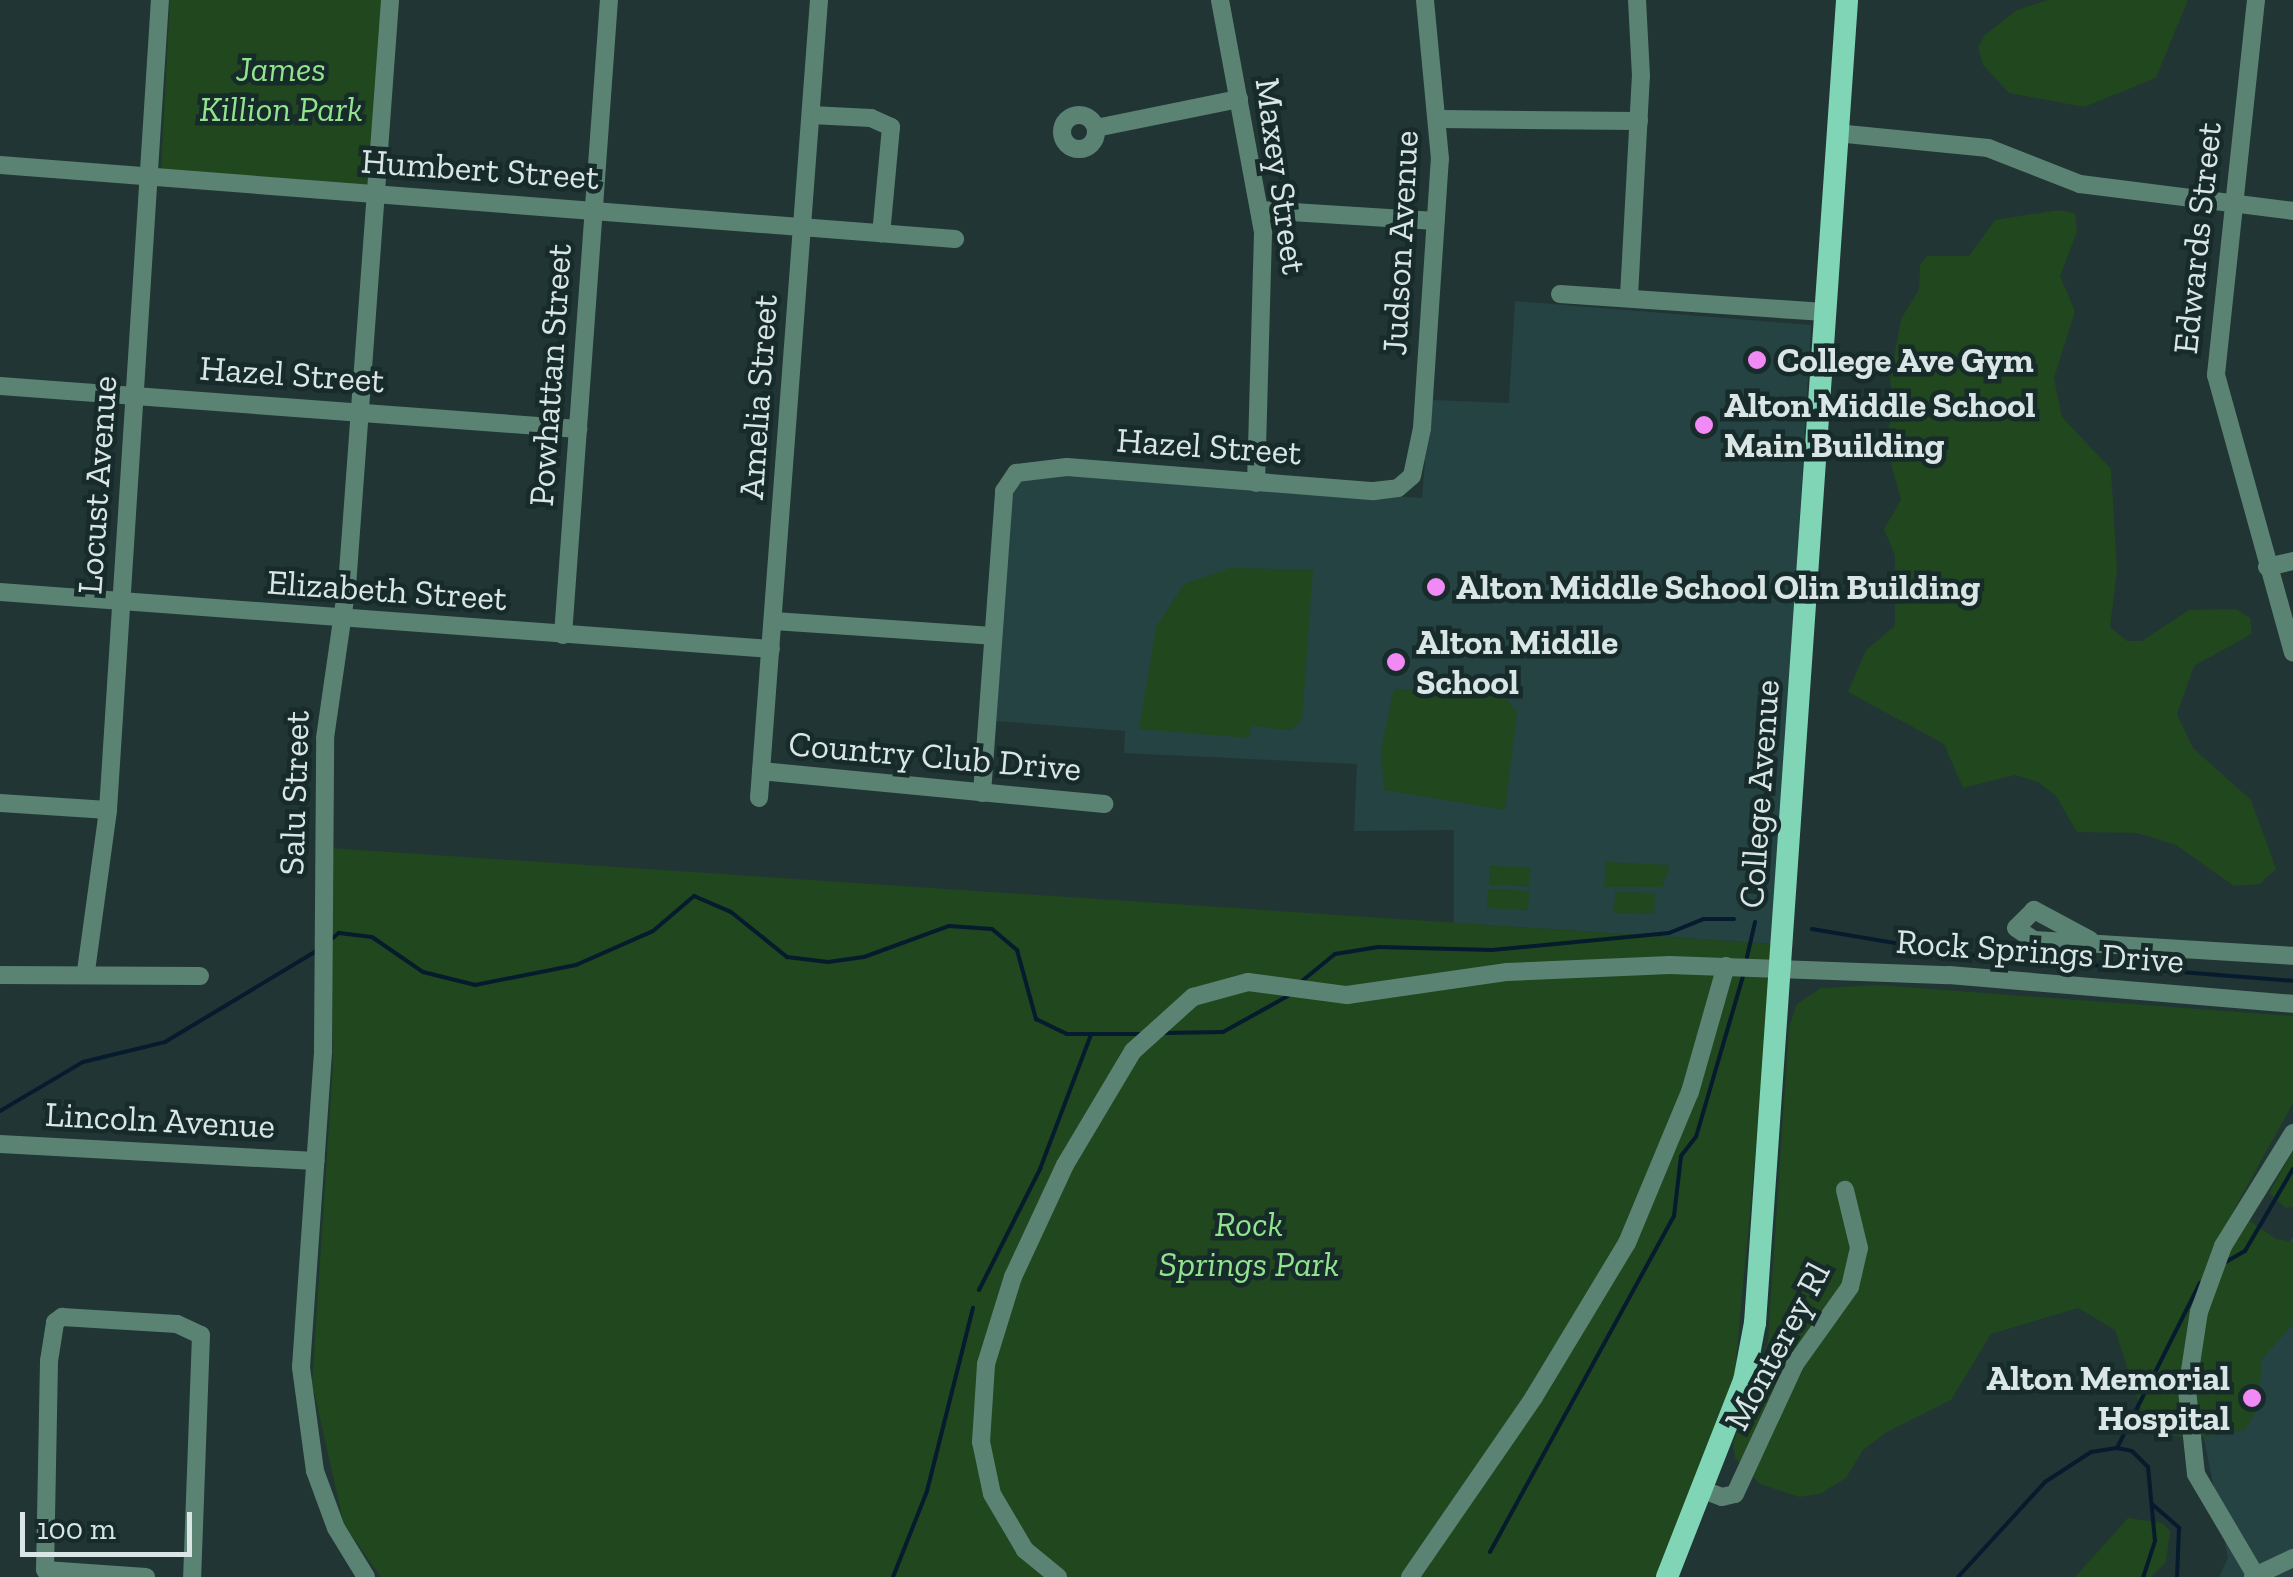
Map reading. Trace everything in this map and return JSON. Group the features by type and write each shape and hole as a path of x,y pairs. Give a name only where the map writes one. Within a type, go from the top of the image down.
{"main road":[{"name":"College Avenue","path":"1667,1577 1751,1357 1782,969 1847,0"}],"street":[{"name":"Locust Avenue","path":"86,972 108,810 160,0"},
{"name":"Salu Street","path":"366,1577 325,1501 302,1409 324,1016 323,786 343,620 361,412 390,0"},
{"name":"Powhattan Street","path":"563,635 608,0"},
{"name":"Amelia Street","path":"758,798 819,0"},
{"name":"Maxey Street","path":"1220,0 1260,210 1265,290 1256,483"},
{"name":"Judson Avenue","path":"1403,486 1415,469 1422,428 1436,222 1440,119 1425,0"},
{"path":"1628,296 1639,121 1638,0"},
{"name":"Edwards Street","path":"2256,0 2216,375 2293,652"},
{"path":"1096,128 1239,99"},
{"path":"811,116 872,118 891,127 882,234"},
{"path":"1440,119 1639,121"},
{"path":"1836,134 1988,148 2080,184 2293,211"},
{"name":"Humbert Street","path":"0,165 955,240"},
{"path":"1260,210 1436,222"},
{"path":"1560,294 1824,312"},
{"name":"Hazel Street","path":"0,386 578,429"},
{"name":"Hazel Street","path":"992,636 1004,491 1012,476 1037,466 1374,490 1403,486"},
{"path":"2267,567 2293,561"},
{"name":"Elizabeth Street","path":"0,592 343,620 770,648"},
{"path":"774,621 992,636 982,793"},
{"name":"Country Club Drive","path":"761,770 1104,804"},
{"path":"0,803 108,810"},
{"path":"2090,940 2293,956"},
{"path":"1395,1577 1413,1571 1534,1397 1627,1242 1690,1092 1726,966"},
{"name":"Rock Springs Drive","path":"1058,1577 1025,1550 992,1494 981,1442 986,1364 1013,1277 1065,1165 1133,1051 1166,1016 1193,997 1235,984 1347,995 1564,967 1726,966 1949,976 2293,1004"},
{"path":"0,975 72,978 86,972 200,976"},
{"path":"2293,1133 2223,1246 2199,1312 2187,1390 2196,1474 2254,1576 2293,1558"},
{"name":"Lincoln Avenue","path":"0,1144 316,1162"},
{"name":"Monterey Rl","path":"1701,1489 1722,1497 1735,1494 1795,1364 1850,1288 1859,1248 1845,1190"},
{"path":"146,1577 45,1570 42,1499 55,1322 136,1320 190,1327 201,1335 192,1577"}],"shaded area":[{"name":"Alton Middle School","path":"1515,301 1811,325 1775,944 1454,923 1454,830 1354,831 1357,764 1124,753 1125,731 996,721 1010,505 1017,484 1039,473 1422,498 1430,400 1509,403"},
{"name":"Alton Memorial Hospital","path":"2293,1237 2293,1577 2219,1577 2228,1558 2202,1429 2255,1287"}],"green space":[{"name":"James Killion Park","path":"170,0 382,0 368,185 161,169"},
{"path":"2048,0 2188,0 2156,78 2084,107 2009,93 1983,65 1978,47 1985,35 2017,10"},
{"path":"2058,210 2075,213 2077,232 2060,276 2075,311 2054,378 2062,417 2111,469 2117,570 2110,627 2127,641 2142,641 2189,610 2236,609 2250,618 2252,634 2194,666 2177,714 2193,748 2251,800 2276,869 2260,884 2234,886 2176,845 2137,833 2077,832 2056,796 2038,782 2015,775 1963,788 1944,744 1848,692 1866,650 1895,626 1895,555 1884,529 1901,500 1884,438 1895,411 1890,380 1901,319 1919,290 1920,265 1927,256 1969,256 1995,220"},
{"path":"1231,568 1313,570 1302,721 1291,730 1251,726 1249,738 1139,729 1156,627 1184,584"},
{"path":"1394,689 1499,691 1517,712 1505,810 1384,790 1381,750"},
{"name":"Rock Springs Park","path":"330,848 1775,944 1734,1382 1656,1577 381,1577 344,1525 312,1383 333,1064"},
{"path":"1606,862 1670,866 1662,887 1604,887"},
{"path":"1489,866 1530,867 1529,886 1489,885"},
{"path":"1488,889 1529,891 1528,910 1487,908"},
{"path":"1615,892 1655,893 1654,914 1614,913"},
{"path":"1878,985 2293,1016 2293,1103 2234,1210 2276,1239 2293,1242 2293,1324 2262,1359 2258,1408 2245,1430 2196,1438 2162,1435 2145,1422 2115,1330 2078,1308 1991,1334 1951,1400 1887,1432 1863,1450 1846,1478 1820,1494 1799,1497 1760,1484 1735,1458 1733,1444 1768,1340 1789,1027 1797,1004 1821,988"},
{"path":"2293,1151 2293,1207 2286,1208 2269,1193"},
{"path":"2128,1518 2162,1523 2170,1531 2166,1562 2151,1577 2075,1577"}],"waterway":[{"path":"329,941 339,933 372,937 423,972 475,985 576,965 653,931 694,896 731,912 787,957 828,962 864,957 949,926 992,929 1017,950 1036,1019 1067,1034 1143,1034"},
{"path":"1302,981 1335,954 1378,947 1492,950 1669,933 1703,919 1734,919"},
{"path":"1747,957 1755,922"},
{"path":"1812,929 1965,955 2293,981"},
{"path":"0,1111 83,1062 165,1042 318,950"},
{"path":"1490,1552 1674,1216 1681,1156 1696,1137 1743,976"},
{"path":"1162,1033 1223,1032 1288,996"},
{"path":"979,1290 1040,1169 1091,1035"},
{"path":"2224,1263 2245,1251 2293,1169"},
{"path":"2117,1448 2200,1283"},
{"path":"893,1577 927,1491 973,1308"},
{"path":"1958,1577 2045,1482 2091,1452 2117,1448 2132,1451 2148,1467 2155,1541 2143,1577"},
{"path":"2153,1505 2179,1528 2177,1577"}],"place":[{"name":"College Ave Gym","path":"1757,360"},
{"name":"Alton Middle School Main Building","path":"1704,425"},
{"name":"Alton Middle School Olin Building","path":"1436,587"},
{"name":"Alton Middle School","path":"1396,662"},
{"name":"Alton Memorial Hospital","path":"2252,1398"}]}
